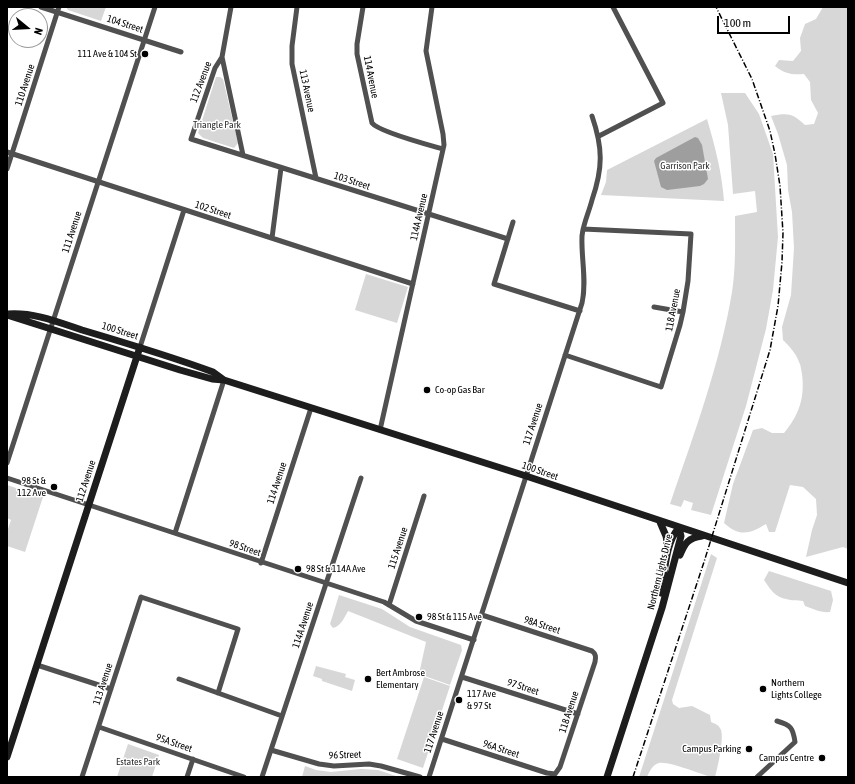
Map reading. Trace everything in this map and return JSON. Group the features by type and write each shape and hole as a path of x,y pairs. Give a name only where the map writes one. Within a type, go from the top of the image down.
{"main road":[{"name":"100 Street","path":"7,314 17,319 52,325 140,347 213,372 224,380"},
{"name":"100 Street","path":"52,325 180,370 212,379 224,380 526,476 660,522 848,583"},
{"name":"112 Avenue","path":"7,757 140,347"},
{"path":"660,522 666,536 668,551"},
{"name":"Northern Lights Drive","path":"651,641 668,551 674,533 679,528"},
{"name":"Northern Lights Drive","path":"607,777 662,608 681,536 679,528"},
{"path":"668,586 684,545 693,537 704,536"}],"street":[{"name":"104 Street","path":"41,7 58,10 181,52"},
{"name":"111 Avenue","path":"7,463 155,7"},
{"name":"112 Avenue","path":"191,139 215,68 222,57 231,7"},
{"name":"113 Avenue","path":"297,7 292,46 292,64 316,178"},
{"name":"114 Avenue","path":"363,7 357,54 370,117 374,126 443,149"},
{"name":"114A Avenue","path":"380,430 443,149 444,134 426,51 432,7"},
{"path":"598,136 663,103 614,7"},
{"name":"110 Avenue","path":"7,169 9,153 58,10"},
{"name":"112 Avenue","path":"222,57 243,155"},
{"name":"117 Avenue","path":"429,777 580,311 584,288 582,242 583,229 598,178 600,156 598,136 592,116"},
{"name":"103 Street","path":"191,139 508,239"},
{"name":"102 Street","path":"9,153 413,284"},
{"path":"272,238 281,168"},
{"name":"112 Avenue","path":"140,347 184,210"},
{"path":"513,222 494,284 580,311"},
{"name":"118 Avenue","path":"565,355 661,387 683,312 691,234 583,229"},
{"path":"654,307 683,312"},
{"path":"176,533 224,380"},
{"name":"114 Avenue","path":"261,563 311,408"},
{"name":"98 Street","path":"7,478 389,605 416,621 474,640"},
{"name":"114A Avenue","path":"262,777 361,478"},
{"name":"115 Avenue","path":"389,605 424,496"},
{"name":"113 Avenue","path":"82,777 141,597 238,629 218,693"},
{"name":"98A Street","path":"482,615 588,649 595,653"},
{"name":"118 Avenue","path":"555,774 560,767 578,714 595,662 595,653"},
{"path":"37,665 111,689"},
{"name":"97 Street","path":"462,677 578,714"},
{"path":"179,679 282,716"},
{"path":"757,777 795,742 794,732 789,725 777,721"},
{"name":"95A Street","path":"99,727 244,777"},
{"name":"96A Street","path":"442,739 547,773 555,774"},
{"name":"96 Street","path":"271,750 319,764 334,766 370,764 420,777"},
{"path":"187,777 193,759"}],"green space":[{"path":"66,7 106,7 101,21 68,10"},
{"path":"823,7 848,7 848,549 843,547 806,557 817,515 816,499 803,487 790,485 775,532 769,532 766,524 750,532 740,532 724,523 733,484 753,430 762,428 772,433 784,433 794,420 802,398 803,383 800,365 790,347 783,340 782,327 791,295 794,248 787,165 771,116 786,114 797,118 805,125 814,124 818,113 811,100 810,82 804,74 789,73 782,71 775,66 779,60 793,61 801,51 800,38 805,24 816,19"},
{"name":"Triangle Park","path":"216,77 223,79 238,143 234,148 203,138 198,133"},
{"path":"721,93 745,93 759,114 773,154 778,237 773,290 766,329 746,406 711,515 691,510 693,503 684,500 681,507 670,504 706,399 721,346 732,292 735,254 735,216 757,212 755,191 733,194 728,125"},
{"name":"Garrison Park","path":"707,119 718,160 724,201 601,195 606,182 607,170"},
{"path":"366,274 408,287 397,323 355,310"},
{"path":"7,485 43,497 25,552 7,546 7,532 11,520 7,518"},
{"path":"711,554 717,558 672,700 673,704 679,708 692,706 710,715 711,722 720,728 722,734 721,746 715,777 677,766 659,763 653,767 647,777 639,777"},
{"path":"769,571 831,591 833,600 830,612 823,612 805,606 803,601 788,600 776,594 764,580"},
{"path":"339,595 382,609 410,627 461,645 462,650 450,685 419,674 426,642 348,611 340,624 333,628 330,624"},
{"path":"316,666 346,674 345,677 355,680 352,691 322,681 322,679 313,676"},
{"path":"424,677 450,686 423,768 397,759"},
{"name":"Estates Park","path":"128,744 159,755 152,777 117,777"},
{"path":"305,766 316,770 331,772 361,769 378,770 399,777 302,777"}],"shaded area":[{"path":"695,137 698,138 702,145 708,179 700,186 667,190 661,187 654,161 656,158"}],"railway":[{"path":"633,777 704,562 770,350 778,306 783,233 780,186 775,154 770,131 752,79 716,7"}],"place":[{"name":"111 Ave & 104 St","path":"145,54"},
{"name":"Co-op Gas Bar","path":"427,390"},
{"name":"98 St & 112 Ave","path":"54,487"},
{"name":"98 St & 114A Ave","path":"298,569"},
{"name":"98 St & 115 Ave","path":"419,617"},
{"name":"Bert Ambrose Elementary","path":"368,679"},
{"name":"Northern Lights College","path":"763,689"},
{"name":"117 Ave & 97 St","path":"459,700"},
{"name":"Campus Parking","path":"749,749"},
{"name":"Campus Centre","path":"822,758"}]}
